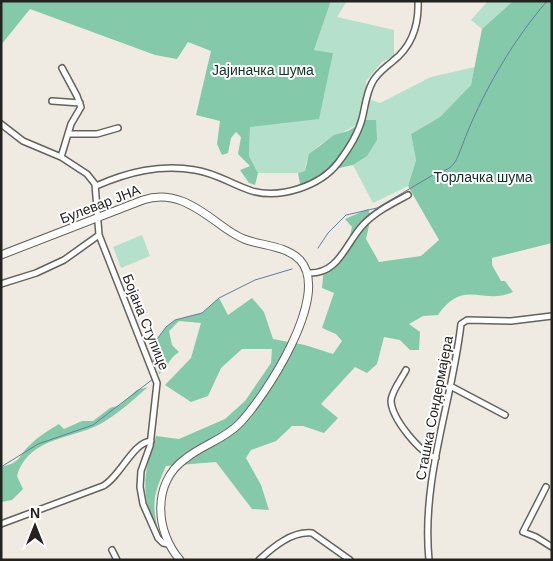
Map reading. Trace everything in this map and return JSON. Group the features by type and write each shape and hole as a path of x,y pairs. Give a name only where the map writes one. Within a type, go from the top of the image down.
{"main road":[{"name":"Булевар ЈНА","path":"1,256 148,198 164,196 182,200 201,210 238,236 284,250 294,256 307,273"},
{"path":"180,560 168,544 160,515 163,494 170,474 190,454 214,443 236,426 260,398 281,366 297,330 308,296 307,273"}],"street":[{"path":"1,124 23,141 61,157 87,174 96,186 123,175 160,168 198,170 249,189 266,193 292,190 316,181 334,168 342,157 361,124 372,83 401,54 416,31 418,1"},
{"path":"61,157 71,124 80,110 80,103 62,68"},
{"path":"52,101 80,103"},
{"path":"69,134 97,134 118,128"},
{"name":"Бојана Ступице","path":"96,186 96,218 99,235 157,381 151,441 141,471 141,496 158,538 163,543 168,544"},
{"path":"307,273 327,270 336,263 364,224 408,195"},
{"path":"1,284 64,260 99,235"},
{"name":"Сташка Сондермајера","path":"429,560 429,496 452,387 462,322 511,322 552,316"},
{"path":"406,370 392,399 392,404 396,415 413,440 427,454 436,458"},
{"path":"452,387 505,415"},
{"path":"1,524 103,486 115,477 141,444 151,441"},
{"path":"546,487 522,531 525,535 536,537 552,547"},
{"path":"259,560 284,540 307,532 314,534 350,560"},
{"path":"112,550 117,560"}],"green space":[{"name":"Јајиначка шума","path":"1,1 331,1 314,50 333,53 319,119 250,127 249,156 258,173 255,185 249,183 240,170 250,166 238,154 241,137 236,132 231,138 228,153 222,155 217,144 220,121 196,115 211,51 188,42 177,59 155,55 30,9 1,45"},
{"path":"331,1 347,1 337,17 394,30 394,56 382,62 366,81 368,99 380,103 431,77 475,67 471,85 440,117 411,134 416,160 408,186 373,203 353,165 367,156 359,123 318,146 311,153 305,171 298,173 258,173 249,156 250,127 333,53 314,50"},
{"path":"488,1 513,1 482,29 471,20"},
{"name":"Торлачка шума","path":"513,1 552,1 552,243 492,258 492,265 501,281 505,281 513,292 493,296 474,294 457,297 447,304 438,315 423,316 409,324 420,332 419,350 410,350 400,340 384,337 377,364 367,373 355,367 321,404 338,418 324,433 303,426 292,426 276,441 251,450 246,458 261,485 269,510 252,509 216,462 166,466 156,495 154,509 157,526 155,526 147,503 145,481 156,436 179,439 225,419 245,401 271,363 272,349 242,349 221,368 208,396 191,402 165,385 191,358 201,323 179,321 169,331 172,345 179,352 159,374 152,346 166,327 175,320 202,313 219,298 228,315 252,298 264,312 273,339 305,345 333,354 342,341 336,334 322,328 334,293 322,288 324,267 347,249 352,227 345,219 368,209 371,217 366,239 379,262 421,256 439,240 408,186 416,160 411,134 440,117 471,85 482,29"},
{"path":"366,120 376,120 377,140 367,156 353,165 330,170 319,177 300,184 298,173 305,171 309,154 334,135 348,131"},
{"path":"142,235 150,256 121,268 113,247"},
{"path":"148,387 120,411 102,423 41,446 31,453 23,463 17,476 23,489 12,500 1,502 1,467 16,461 37,438 59,424 64,429 82,421 93,421 110,408 120,405 137,390"}],"waterway":[{"path":"318,248 328,233 346,215 377,208 451,166 498,70 521,34 547,1"},
{"path":"155,371 152,346 166,327 175,320 202,313 219,298 255,280 292,269"},
{"path":"1,467 38,444 93,425 153,379"}]}
